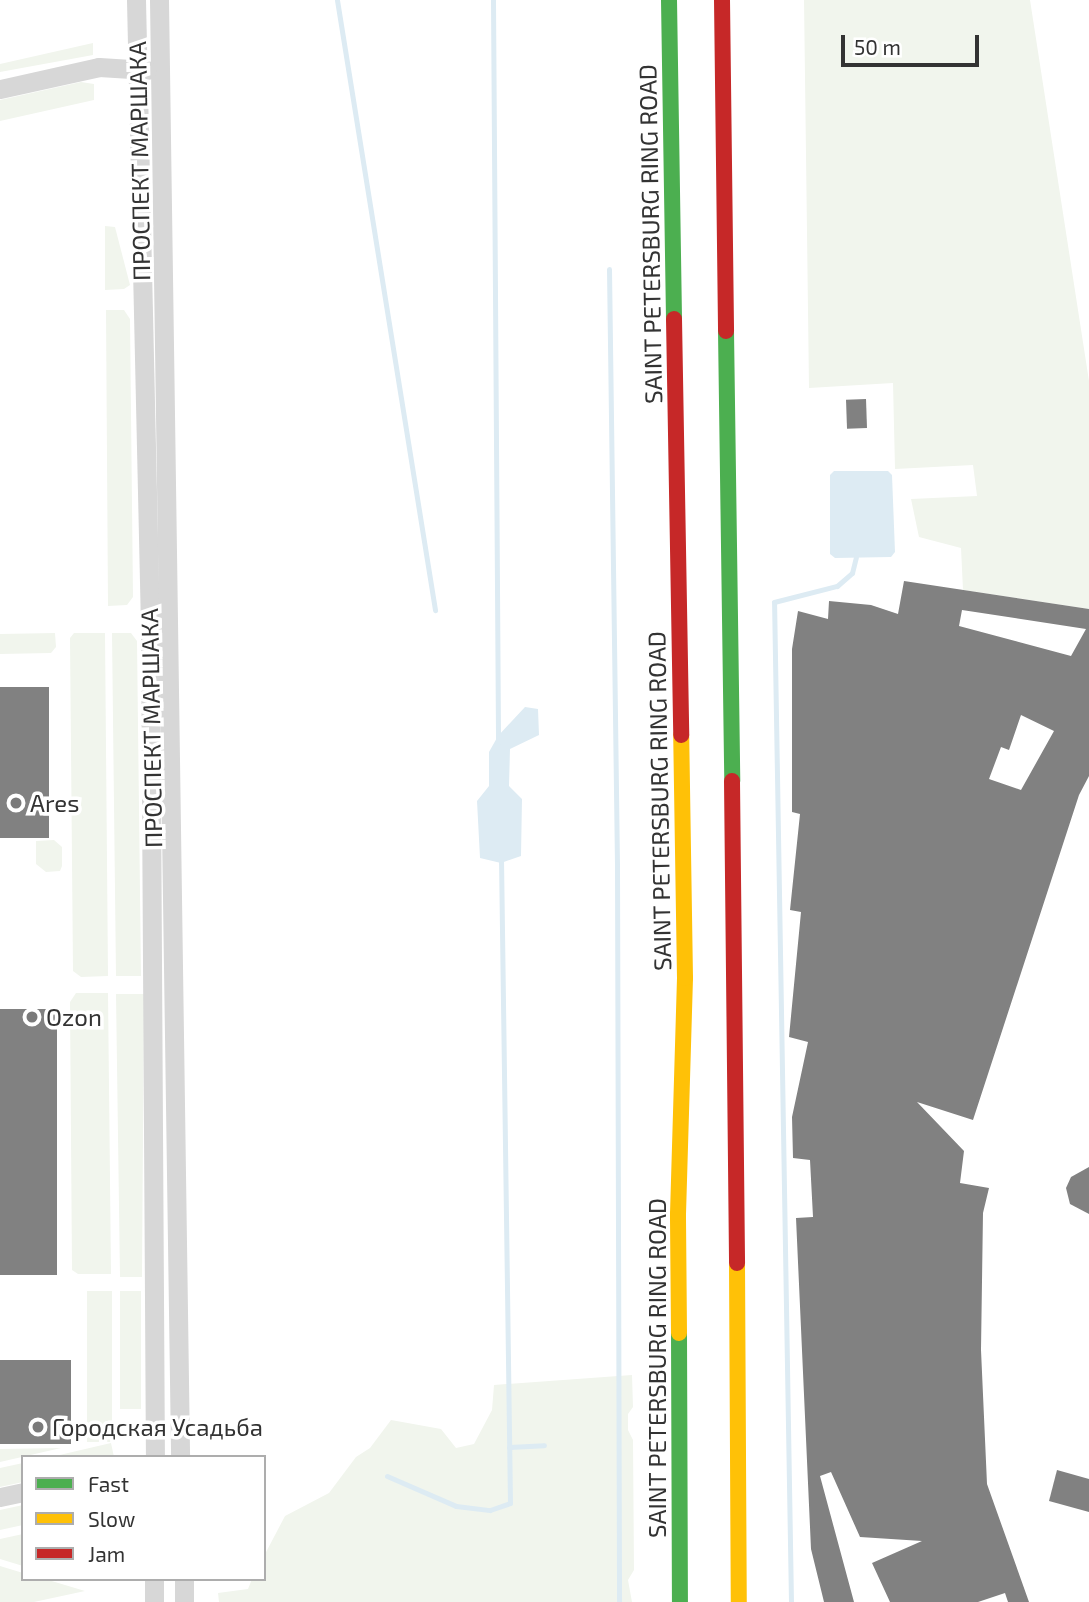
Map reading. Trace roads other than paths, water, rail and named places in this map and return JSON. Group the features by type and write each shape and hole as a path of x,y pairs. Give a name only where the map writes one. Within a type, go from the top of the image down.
{"highway":[{"name":"SAINT PETERSBURG RING ROAD","path":"669,0 685,978 678,1214 681,1602"},
{"path":"722,0 736,1092 739,1602"}],"street":[{"name":"ПРОСПЕКТ МАРШАКА","path":"136,0 150,625 155,1455"},
{"name":"ПРОСПЕКТ МАРШАКА","path":"159,0 180,1455"},
{"path":"0,89 99,67 136,71 159,69"},
{"path":"0,1497 21,1492"},
{"path":"154,1581 154,1602"},
{"path":"184,1581 184,1602"}],"waterway":[{"path":"337,0 435,610"},
{"path":"493,0 498,742"},
{"path":"609,269 617,866 619,1602"},
{"path":"791,1602 774,602 837,586 852,573 856,557"},
{"path":"387,1476 456,1506 490,1510 510,1503 501,857"},
{"path":"509,1447 544,1445"}],"place":[{"name":"Ares","path":"16,803"},
{"name":"Ozon","path":"32,1017"},
{"name":"Городская Усадьба","path":"38,1427"}]}
